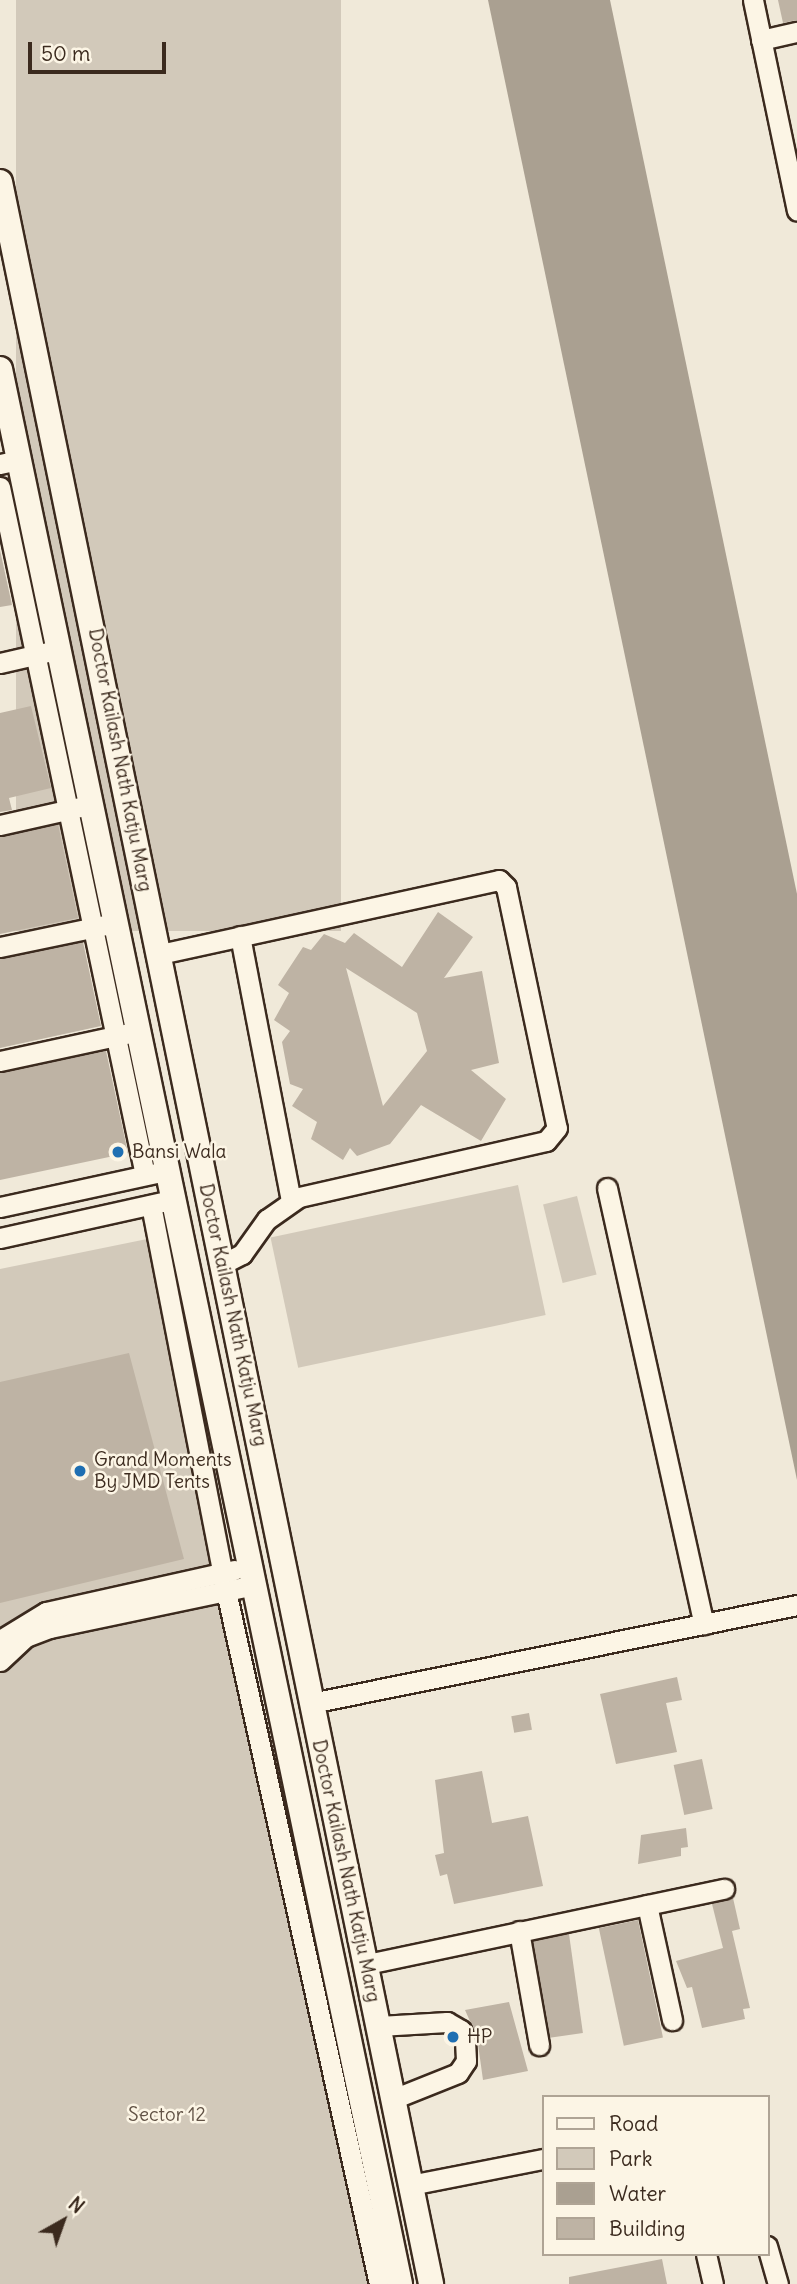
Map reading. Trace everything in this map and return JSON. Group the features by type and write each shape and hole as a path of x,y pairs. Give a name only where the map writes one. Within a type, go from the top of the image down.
{"main road":[{"name":"Doctor Kailash Nath Katju Marg","path":"0,182 431,2284"},
{"name":"Doctor Kailash Nath Katju Marg","path":"0,369 19,561 48,652 73,718 79,807 162,1203 235,1496 400,2284"},
{"path":"73,718 110,710"},
{"path":"235,1496 269,1489"}],"street":[{"path":"753,0 761,40 790,141 797,210"},
{"path":"761,40 797,32"},
{"path":"0,487 19,561"},
{"path":"0,663 48,652 79,807 0,825"},
{"path":"160,954 499,880 506,887 557,1128 546,1141 290,1201 267,1219 242,1254 222,1264"},
{"path":"0,947 105,925"},
{"path":"240,936 290,1201"},
{"path":"0,1061 127,1033"},
{"path":"0,1207 156,1173"},
{"path":"607,1188 704,1624"},
{"path":"0,1238 162,1203 224,1582 379,2284"},
{"path":"0,1640 46,1612 252,1576"},
{"path":"0,1661 26,1637 50,1628 224,1582"},
{"path":"311,1703 797,1605"},
{"path":"366,1964 724,1889"},
{"path":"647,1905 672,2020"},
{"path":"519,1931 539,2045"},
{"path":"379,2026 447,2022 461,2030 465,2041 466,2060 458,2073 393,2099"},
{"path":"410,2185 542,2159"},
{"path":"769,2253 778,2284"},
{"path":"706,2256 713,2284"}],"green space":[{"path":"16,0 341,0 341,931 16,931"},
{"path":"518,1185 546,1315 298,1368 271,1238"},
{"path":"577,1196 597,1275 563,1283 543,1204"},
{"name":"Sector 12","path":"152,1238 373,2284 0,2284 0,1269"}],"water":[{"path":"488,0 610,0 797,894 797,1480"}],"building":[{"path":"778,0 797,0 797,20 783,23"},
{"path":"0,550 12,605 0,607"},
{"path":"31,706 51,788 9,798 12,810 0,812 0,713"},
{"path":"58,824 78,918 0,934 0,837"},
{"path":"438,912 473,937 444,978 482,971 499,1063 471,1070 506,1099 481,1141 421,1105 390,1144 357,1156 350,1148 343,1160 311,1139 317,1122 292,1106 303,1089 290,1084 282,1042 290,1031 274,1020 289,993 278,985 303,947 311,950 324,934 345,943 354,933 402,967","holes":["346,968 417,1013 427,1051 383,1106"]},
{"path":"83,942 101,1026 0,1048 0,959"},
{"path":"106,1051 128,1153 0,1180 0,1073"},
{"name":"Grand Moments By JMD Tents","path":"129,1353 184,1559 0,1603 0,1382"},
{"path":"677,1677 682,1700 666,1703 677,1752 616,1764 600,1694"},
{"path":"529,1713 532,1730 514,1733 511,1716"},
{"path":"702,1759 713,1809 684,1815 674,1765"},
{"path":"482,1771 492,1823 528,1816 543,1886 454,1904 447,1874 440,1876 435,1855 444,1853 435,1780"},
{"path":"686,1828 688,1847 681,1848 681,1856 638,1864 641,1835"},
{"path":"733,1898 740,1929 732,1931 750,2008 743,2009 745,2019 702,2028 692,1987 687,1988 676,1961 723,1948 712,1904"},
{"path":"638,1920 663,2037 624,2046 599,1928"},
{"path":"569,1934 583,2033 546,2038 532,1939"},
{"path":"509,2002 528,2071 483,2080 477,2037 465,2010"},
{"path":"662,2259 667,2284 569,2284 569,2277"}],"place":[{"name":"Bansi Wala","path":"118,1152"},
{"name":"Grand Moments By JMD Tents","path":"80,1471"},
{"name":"HP","path":"453,2037"}]}
